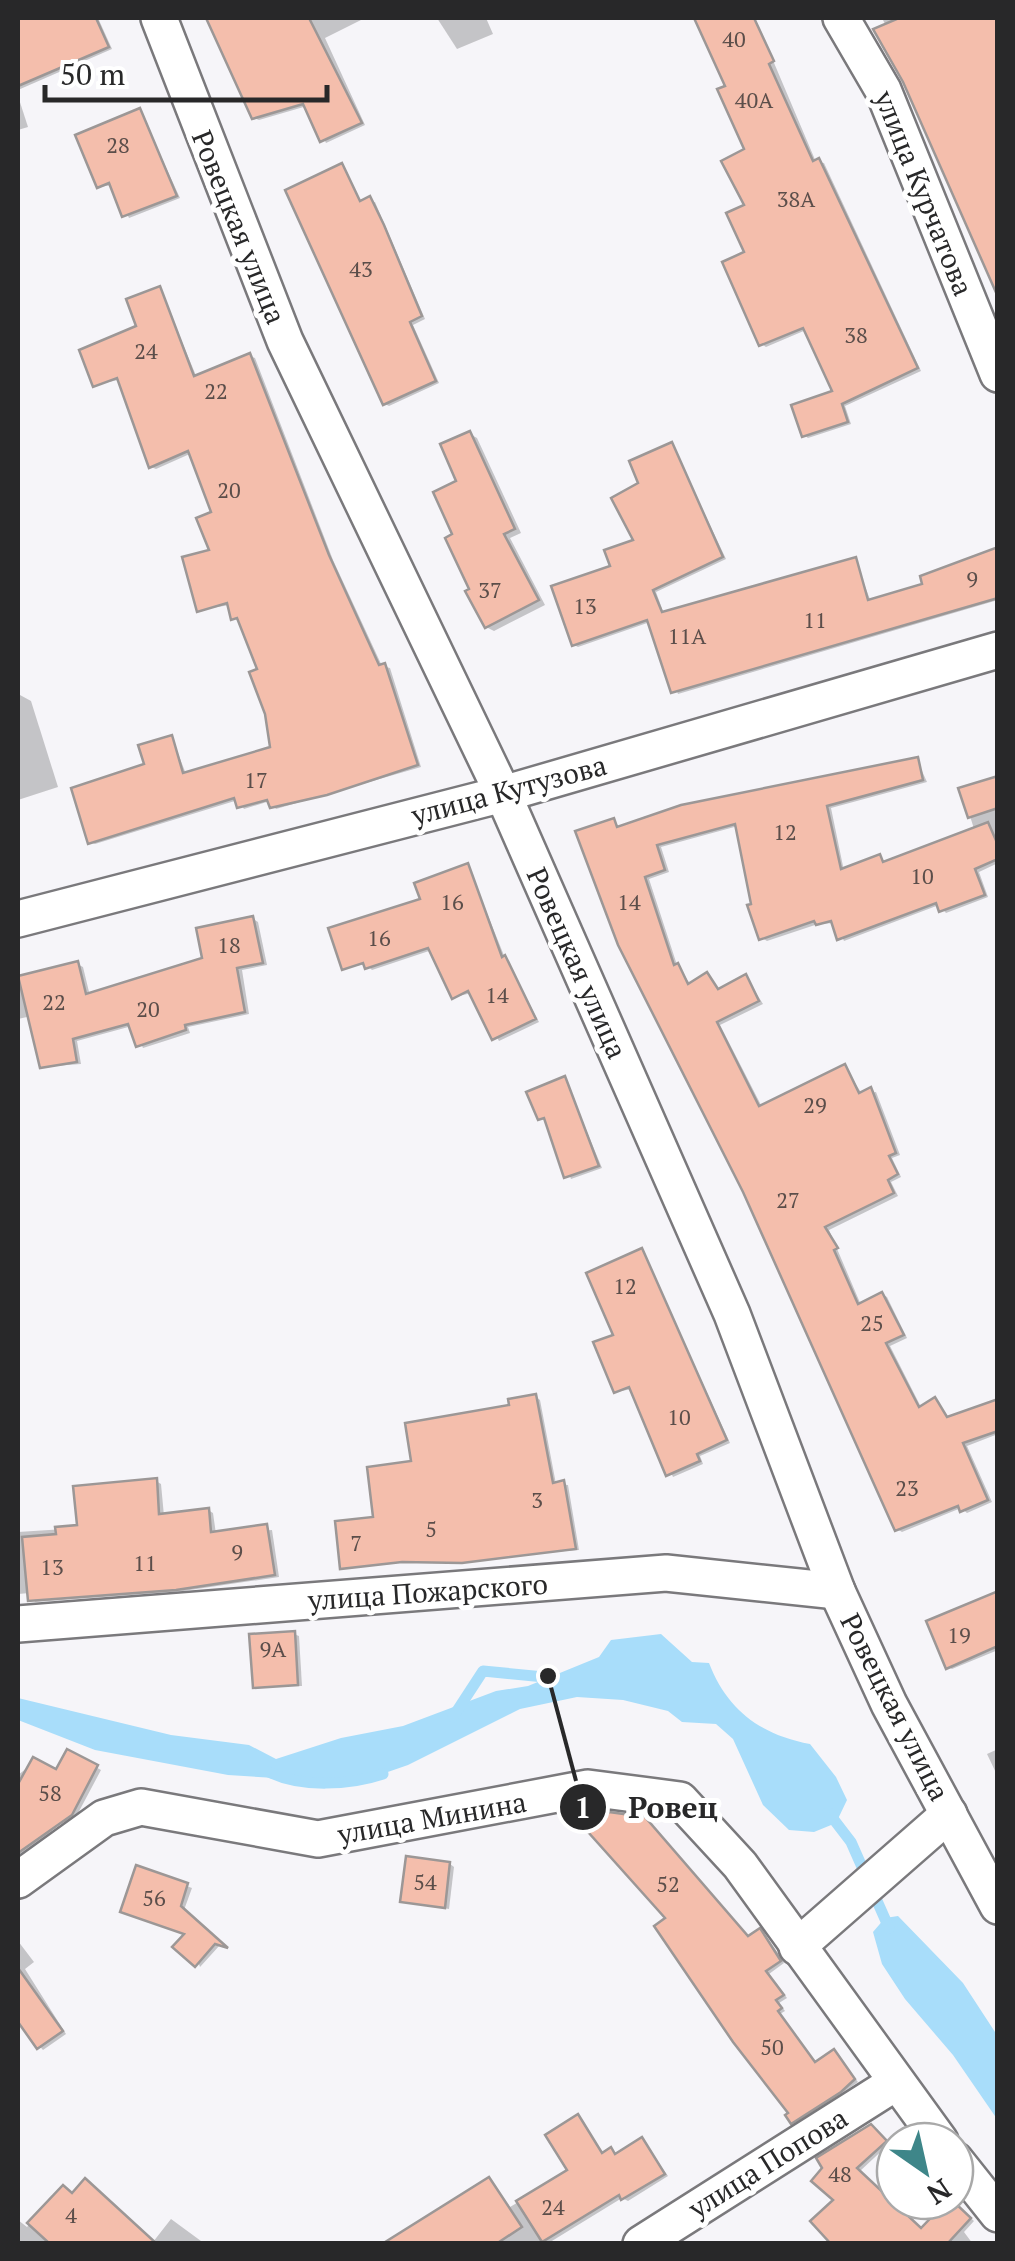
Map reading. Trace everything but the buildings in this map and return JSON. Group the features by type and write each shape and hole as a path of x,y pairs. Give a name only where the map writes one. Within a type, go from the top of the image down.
{"street":[{"name":"Ровецкая улица","path":"158,18 285,341 503,794 732,1314 837,1591 889,1704 995,1895"},
{"name":"улица Курчатова","path":"840,18 883,90 998,374"},
{"name":"улица Кутузова","path":"18,918 503,794 998,650"},
{"name":"улица Пожарского","path":"18,1624 666,1574 837,1591"},
{"name":"улица Минина","path":"18,1880 104,1818 141,1808 318,1839 588,1788 680,1800 740,1865 797,1947"},
{"path":"924,2121 797,1947 949,1814"},
{"name":"улица Попова","path":"641,2244 895,2084"},
{"path":"975,2185 998,2214"}],"water":[{"path":"661,1634 692,1662 709,1663 725,1694 748,1718 776,1734 810,1744 836,1777 847,1800 836,1823 814,1832 789,1830 763,1805 733,1739 716,1724 682,1722 668,1711 623,1700 577,1697 520,1709 408,1765 356,1783 228,1775 95,1750 18,1720 18,1698 171,1735 249,1745 276,1759 341,1738 403,1726 496,1691 528,1686 599,1657 611,1640"},
{"path":"898,1916 963,1983 995,2032 997,2119 882,1964 873,1932 885,1918"}],"waterway":[{"path":"453,1717 483,1671 565,1679"},
{"path":"269,1772 296,1781 326,1783 383,1774"},
{"path":"828,1812 851,1842 889,1928"}],"place":[{"name":"Ровец","path":"548,1676"}]}
